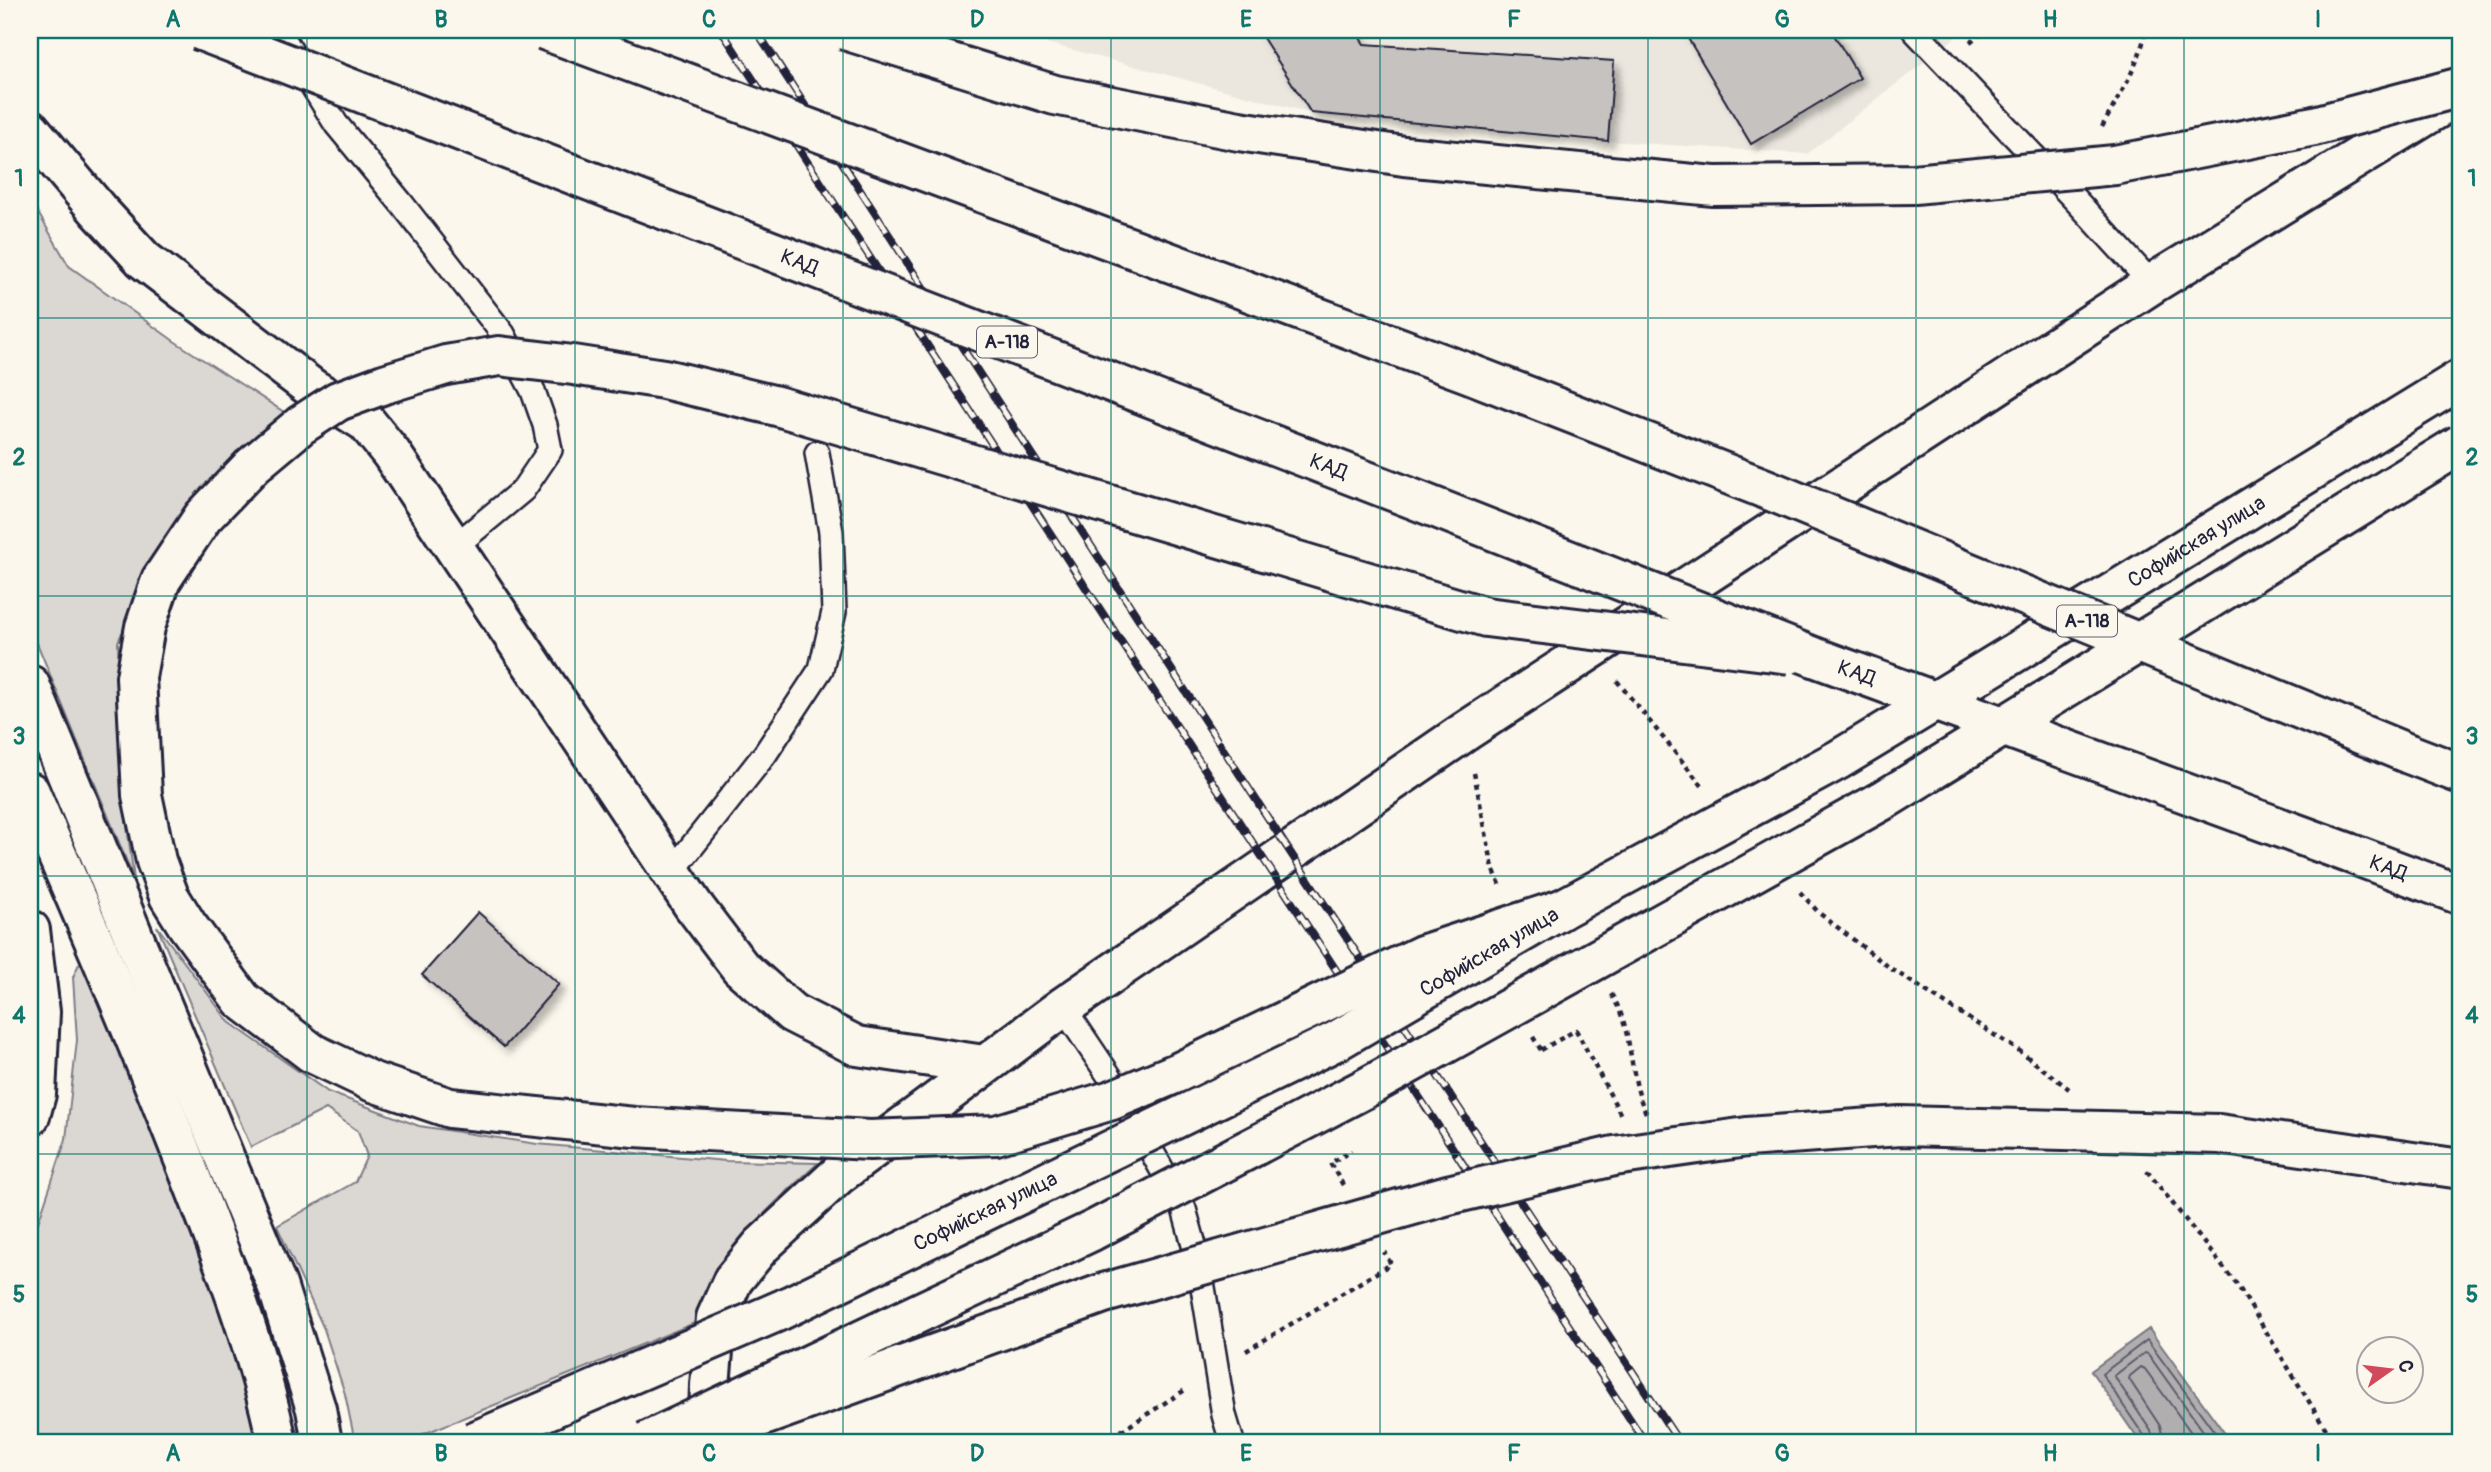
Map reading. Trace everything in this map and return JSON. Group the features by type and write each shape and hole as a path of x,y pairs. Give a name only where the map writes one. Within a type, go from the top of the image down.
{"main road":[{"name":"КАД","path":"199,30 1390,490 1814,657 2461,895"},
{"name":"А-118","path":"544,30 1455,368 1753,484 2461,774"},
{"path":"845,30 1055,95 1239,131 1404,156 1714,186 1914,184 2115,165 2314,126 2461,87"},
{"path":"708,1442 716,1318 733,1280 761,1246 838,1175 1063,1007 1466,731 2152,284 2461,94"},
{"path":"30,129 144,260 313,389 366,422 391,453 692,905 740,967 792,1013 857,1046 984,1065"},
{"path":"1562,909 1422,956 1179,1072 1112,1100 996,1135 870,1140 634,1127 450,1108 373,1082 312,1052 242,1000 212,961 169,896 156,861 142,795 136,677 145,627 161,580 203,517 252,466 301,425 338,401 384,384 446,365 499,356 664,379 777,405 1486,617 1814,657"},
{"name":"Софийская улица","path":"473,1442 781,1310 1338,1040 1562,909 1839,760 2461,379"},
{"path":"646,1442 1092,1231 1364,1089 1887,798 2461,444"},
{"path":"30,685 277,1285 316,1409 322,1442"},
{"path":"30,792 145,1059 234,1288 271,1412 277,1442"},
{"path":"30,930 40,1012 36,1094 30,1116"},
{"path":"671,1442 744,1423 1104,1293 1448,1195 1614,1156 1747,1137 1900,1126 2219,1134 2461,1169"}],"lane":[{"path":"278,30 336,124 402,204 502,334 533,391 545,425 550,450 523,490 454,547"},
{"path":"1914,30 2152,284"},
{"path":"671,873 765,754 821,668 834,612 831,532 817,453"},
{"path":"1063,1007 1110,1077 1184,1209 1199,1263 1224,1415 1232,1442"}],"path":[{"path":"2100,131 2122,93 2143,47 2146,30"},
{"path":"1591,649 1706,789"},
{"path":"1792,884 1819,912 1890,968 2021,1052 2077,1095"},
{"path":"1541,1050 1576,1030 1628,1128"},
{"path":"2140,1163 2238,1286 2329,1434 2329,1442"},
{"path":"1104,1442 1217,1369 1391,1264 1380,1246"}],"shaded area":[{"path":"998,30 1965,30 1807,154 1608,141 1311,113"},
{"path":"30,199 69,266 174,341 287,414 150,568 118,642 121,781 134,879 30,626"},
{"path":"157,926 229,1022 328,1092 419,1126 537,1144 726,1161 818,1163 773,1205 732,1251 708,1290 697,1322 404,1442 355,1442 345,1394 324,1329 277,1226 355,1182 367,1156 358,1131 326,1109 251,1147"},
{"path":"79,964 87,969 177,1177 264,1442 30,1442 30,1242 66,1139 77,1040 73,977"}],"water":[{"path":"2149,1329 2231,1442 2140,1442 2091,1371"}],"building":[{"path":"1258,30 1355,30 1364,44 1614,61 1608,141 1311,113"},
{"path":"1683,30 1831,30 1860,78 1751,144"},
{"path":"478,912 559,984 504,1047 422,975"}],"railway":[{"path":"721,30 1645,1442"},
{"path":"756,30 1290,852 1679,1442"}]}
